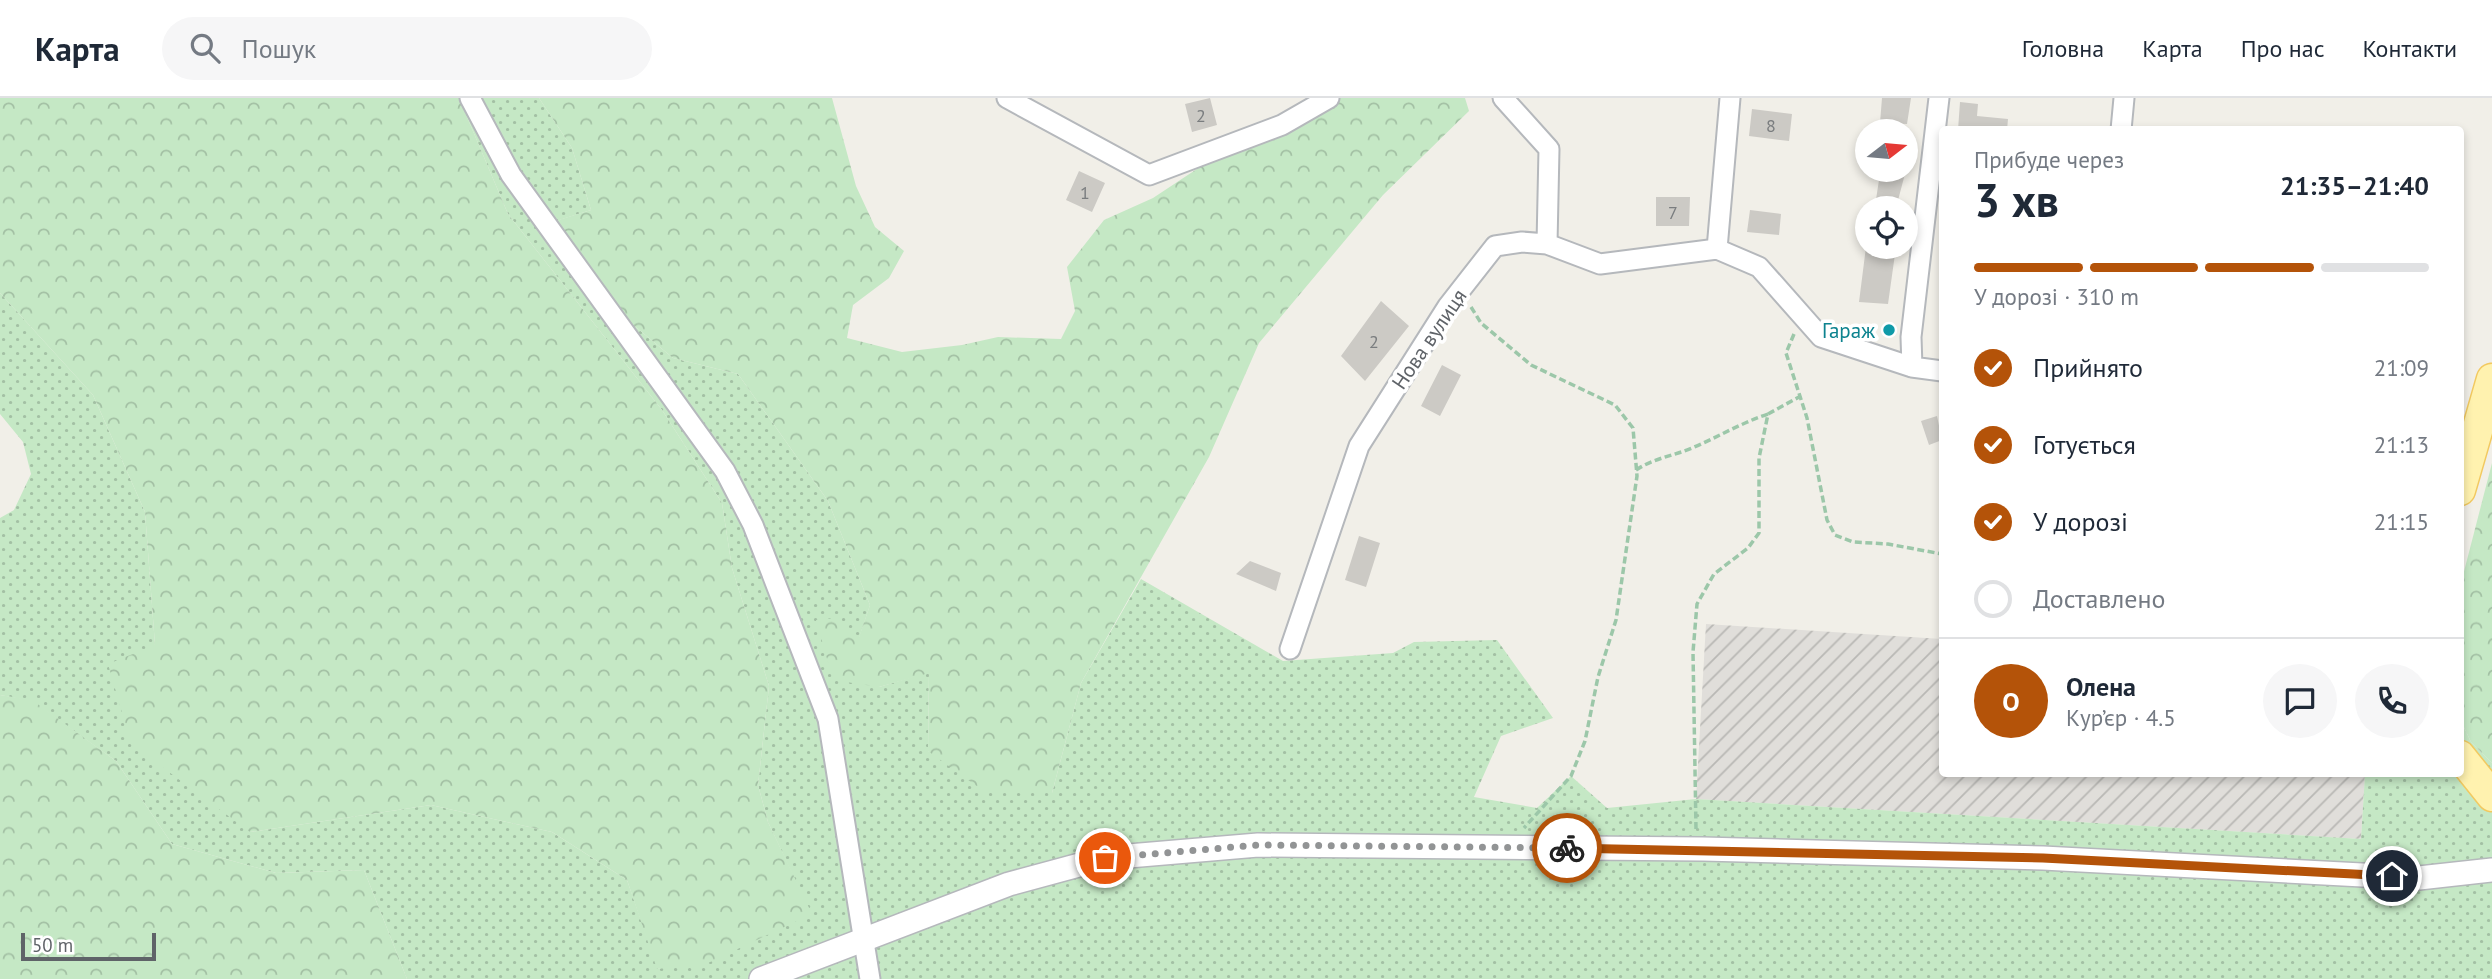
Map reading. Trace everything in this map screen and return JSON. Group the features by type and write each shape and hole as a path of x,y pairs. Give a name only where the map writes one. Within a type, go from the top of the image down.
{"main road":[{"path":"2464,475 2492,379"},
{"path":"2464,761 2492,796"}],"street":[{"path":"470,98 511,174 725,471 753,525 828,719 870,979"},
{"path":"1007,98 1149,175 1282,125 1329,98"},
{"path":"1503,98 1549,149 1547,244"},
{"path":"1730,98 1717,249 1759,267 1821,337 1912,367 1939,371"},
{"path":"1912,367 1911,337 1939,98"},
{"path":"2121,126 2124,98"},
{"name":"Нова вулиця","path":"1290,649 1359,446 1460,290 1496,246 1522,242 1547,244 1600,264 1717,249"},
{"path":"761,979 1009,884 1105,858 1258,845 1697,849 2043,858 2419,878 2492,870"}],"path":[{"path":"1460,290 1481,324 1531,365 1615,405 1633,428 1636,470 1616,620 1598,677 1585,741 1571,776 1506,847"},
{"path":"1812,326 1795,333 1786,353 1807,418 1828,520 1835,535 1853,542 1888,544 1939,553"},
{"path":"1636,470 1651,460 1692,449 1741,422 1768,414 1799,397"},
{"path":"1697,849 1693,652 1696,604 1714,574 1748,548 1759,533 1759,458 1768,414"}],"shaded area":[{"path":"1706,624 1939,639 1939,777 2365,777 2361,839 1696,799"}],"green space":[{"path":"0,98 459,98 508,214 662,410 722,503 732,568 769,686 758,785 768,822 812,914 708,963 657,969 627,880 552,832 431,805 250,832 131,744 108,664 155,645 145,512 93,395 0,293"},
{"path":"459,98 539,98 572,148 591,210 556,221 625,318 673,358 738,374 828,501 870,605 859,638 879,687 929,672 928,751 1052,793 1081,683 1141,579 1283,661 1393,653 1414,642 1497,640 1553,718 1501,736 1474,797 1537,808 1571,776 1607,808 1696,799 2361,839 2365,777 2464,777 2464,727 2471,742 2492,763 2492,979 407,979 364,870 276,873 172,844 116,761 32,701 0,695 0,518 14,510 31,474 23,442 0,414 0,293 93,395 145,512 155,645 250,832 431,805 552,832 627,880 658,969 811,914 768,822 758,785 769,686 732,568 722,503 662,410 508,214"},
{"path":"539,98 832,98 856,186 875,227 904,251 889,278 853,305 847,338 902,352 962,345 998,337 1061,339 1075,311 1067,267 1104,220 1153,198 1209,161 1339,98 1465,98 1469,111 1383,195 1259,343 1209,457 1081,683 1052,793 982,790 928,751 929,673 879,687 833,680 816,620 836,618 859,637 870,605 828,501 738,374 673,358 625,318 555,221 591,210 572,148"},
{"path":"2492,463 2492,763 2471,742 2464,727 2464,572"},
{"path":"0,695 32,700 116,761 172,844 276,873 364,870 407,979 0,979"}],"building":[{"path":"1210,98 1217,125 1192,132 1185,104"},
{"path":"1882,98 1911,98 1908,119 1880,119"},
{"path":"1960,102 1978,104 1977,116 2008,119 2007,126 1958,126"},
{"path":"1752,109 1792,114 1789,141 1749,136"},
{"path":"1079,171 1105,183 1092,212 1066,200"},
{"path":"1879,182 1903,182 1899,196 1877,196"},
{"path":"1656,197 1690,197 1689,226 1656,226"},
{"path":"1750,210 1781,214 1779,235 1747,232"},
{"path":"1864,259 1894,259 1888,304 1859,302"},
{"path":"1381,301 1409,326 1365,381 1341,356"},
{"path":"1442,365 1461,375 1440,416 1421,406"},
{"path":"1937,416 1939,441 1929,445 1921,421"},
{"path":"1359,536 1380,543 1366,587 1345,580"},
{"path":"1250,561 1281,573 1276,591 1236,574"}],"way so far":[{"path":"1105,858 1258,845 1567,848"}],"place":[{"name":"Гараж","path":"1889,330"}],"route":[{"path":"1567,848 2043,858 2392,876"}]}
